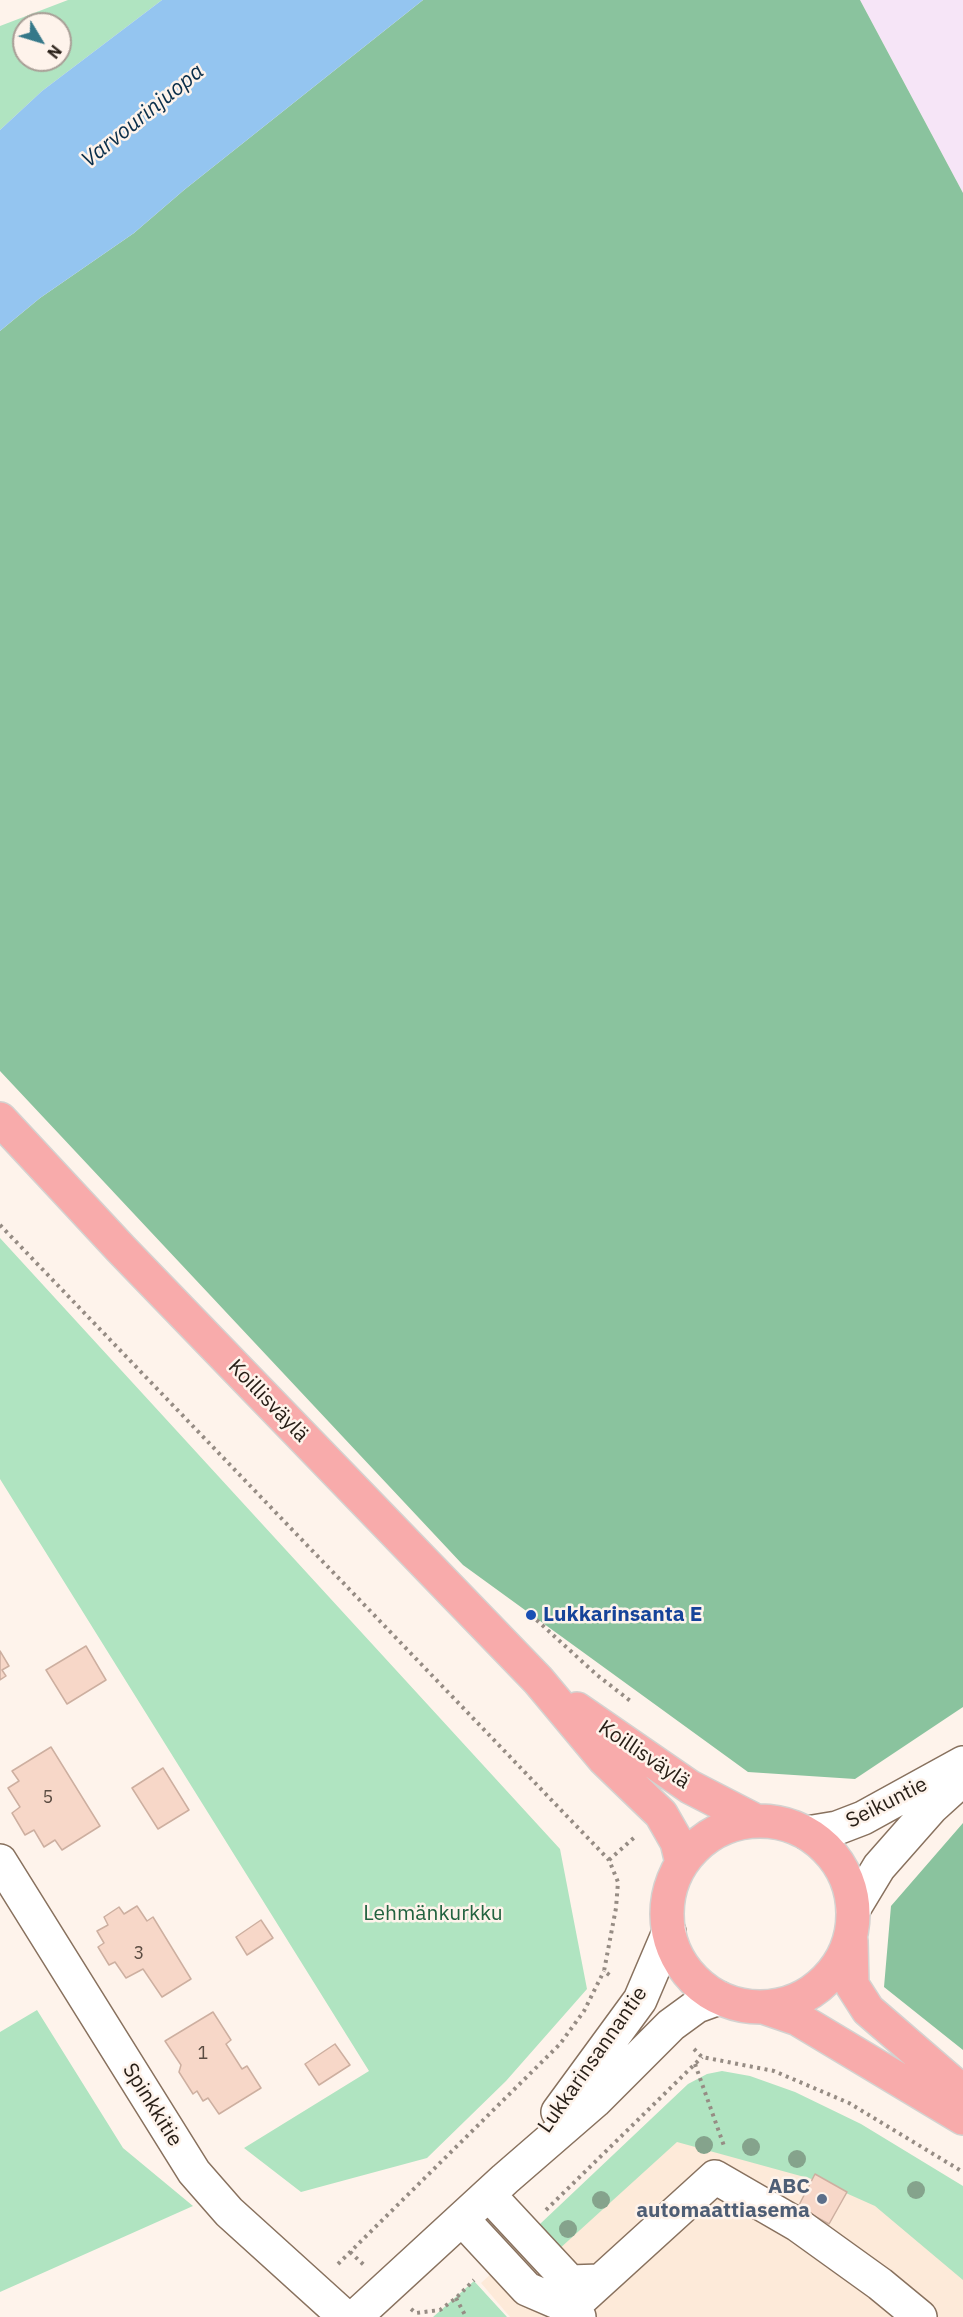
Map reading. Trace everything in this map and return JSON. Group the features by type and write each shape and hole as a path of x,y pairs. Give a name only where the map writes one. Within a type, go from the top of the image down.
{"main road":[{"name":"Koillisväylä","path":"0,1119 121,1249 538,1680 604,1759 661,1814 677,1842 682,1863"},
{"name":"Koillisväylä","path":"538,1680 690,1787 756,1821"},
{"path":"852,1922 842,1958 828,1978 816,1989 802,1998 783,2004 763,2007 743,2006 719,1998 700,1986 686,1970 672,1944 667,1906 672,1884 682,1863 698,1844 714,1833 732,1825 756,1821 783,1824 807,1833 823,1845 844,1872 849,1886 852,1922 852,1985 868,2010 963,2092"},
{"path":"763,2007 798,2019 963,2118"}],"street":[{"name":"Seikuntie","path":"807,1833 837,1828 862,1818 963,1763"},
{"name":"Seikuntie","path":"852,1922 879,1867 931,1808 963,1779"},
{"name":"Spinkkitie","path":"0,1861 194,2172 229,2211 345,2317"},
{"name":"Lukkarinsannantie","path":"497,2187 578,2087 640,2000 669,1932"},
{"name":"Lukkarinsannantie","path":"355,2317 595,2101 671,2025 696,2006 719,1998"},
{"path":"462,2219 527,2289 575,2313 600,2282 715,2176 798,2225 880,2284 921,2317"},
{"path":"497,2187 523,2232 570,2282 600,2282"}],"path":[{"path":"0,1225 609,1860 618,1882 616,1908 604,1971 584,2011 560,2044 315,2288"},
{"path":"604,1971 640,2000"},
{"path":"671,2025 702,2057 774,2071 849,2103 963,2172"},
{"path":"523,2232 702,2057"},
{"path":"696,2064 726,2151"},
{"path":"466,2317 456,2298 498,2257"}],"shaded area":[{"path":"860,0 963,0 963,193"},
{"path":"672,2106 963,2248 963,2317 510,2317 481,2283"}],"green space":[{"path":"68,0 162,0 72,68 72,12 37,12"},
{"path":"423,0 860,0 963,193 963,1707 855,1779 748,1772 463,1565 0,1071 0,331 40,298 134,233 184,190"},
{"path":"12,21 12,72 67,72 42,91 0,130 0,26"},
{"name":"Lehmänkurkku","path":"0,1238 560,1849 587,1989 506,2081 427,2158 301,2192 244,2148 369,2071 0,1479"},
{"path":"963,1823 963,2050 884,1987 891,1906"},
{"path":"37,2010 123,2148 193,2206 0,2292 0,2032"},
{"path":"722,2071 750,2076 795,2092 861,2124 963,2186 963,2280 875,2206 819,2181 677,2142 558,2250 541,2237 540,2224 688,2084 707,2074"},
{"path":"474,2281 507,2317 433,2317"}],"water":[{"name":"Varvourinjuopa","path":"162,0 423,0 184,190 134,233 40,298 0,331 0,130 42,91 67,72 72,72 72,68"}],"building":[{"path":"86,1646 106,1680 67,1704 46,1670"},
{"path":"0,1651 9,1666 2,1670 6,1676 0,1680"},
{"path":"51,1747 100,1826 62,1850 55,1840 44,1847 34,1830 25,1835 12,1813 20,1807 8,1788 19,1781 12,1771"},
{"path":"163,1768 189,1810 158,1829 132,1788"},
{"path":"137,1906 147,1921 153,1917 191,1979 162,1997 143,1969 126,1978 115,1962 109,1965 98,1947 104,1943 97,1931 108,1925 104,1917 119,1907 124,1914"},
{"path":"261,1920 273,1938 247,1955 236,1937"},
{"path":"213,2012 231,2040 226,2044 242,2069 247,2066 261,2088 219,2114 208,2098 203,2101 197,2091 193,2094 179,2072 181,2065 165,2041"},
{"path":"335,2044 350,2065 319,2085 305,2064"},
{"name":"ABC automaattiasema","path":"815,2174 847,2192 829,2224 798,2207"}],"place":[{"name":"Lukkarinsanta E","path":"531,1615"},
{"name":"ABC automaattiasema","path":"822,2199"}]}
